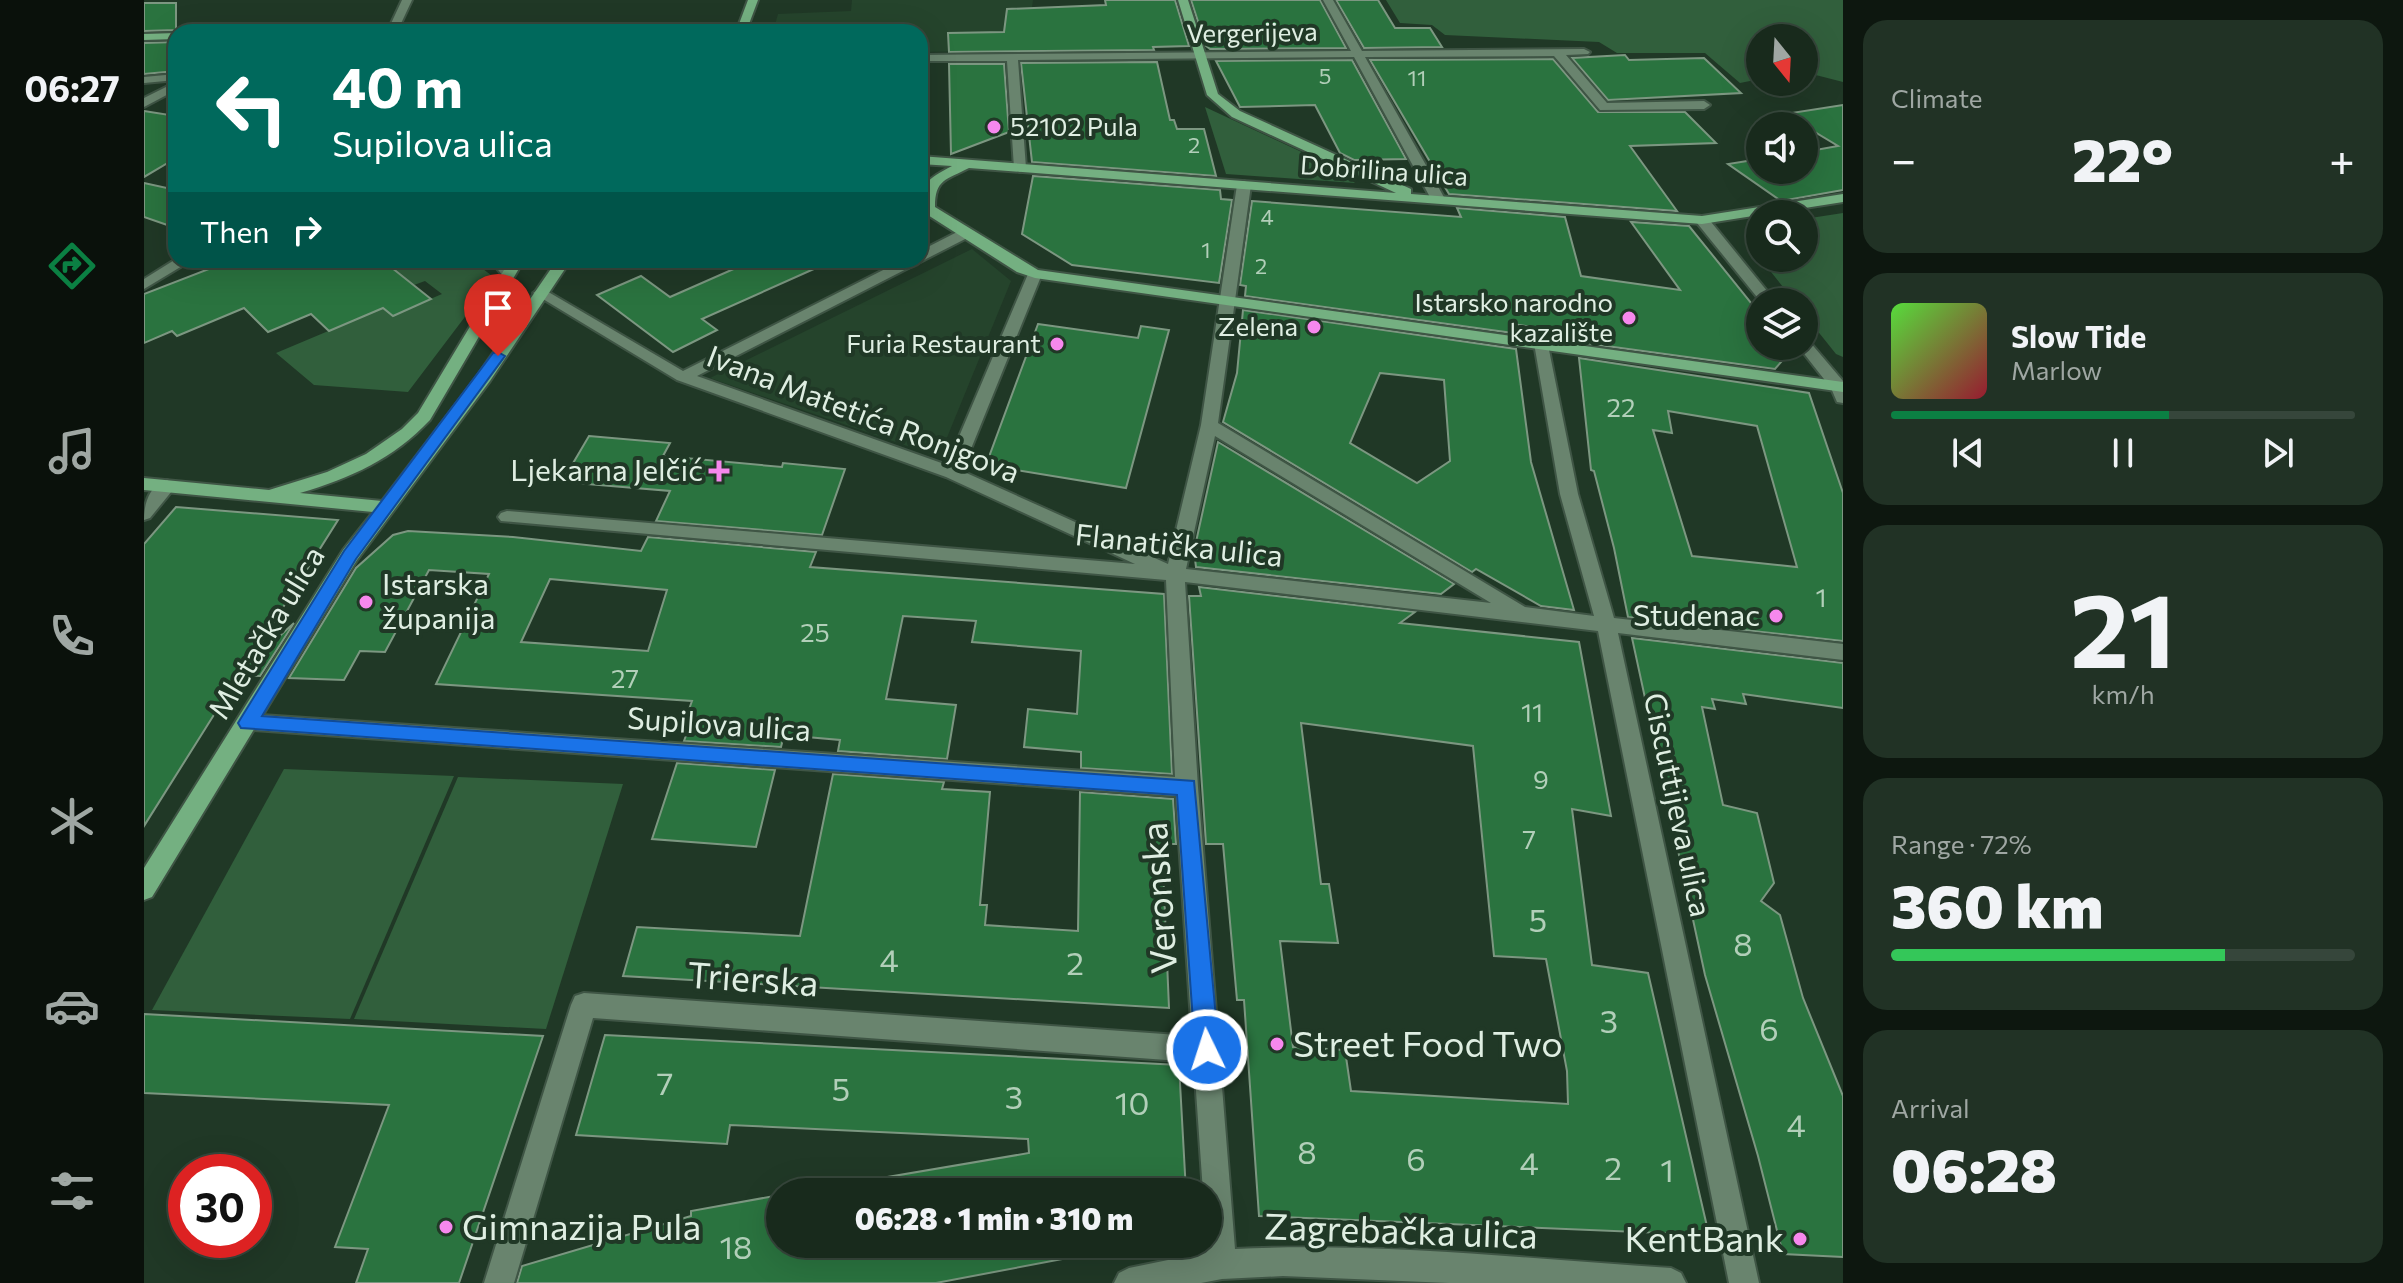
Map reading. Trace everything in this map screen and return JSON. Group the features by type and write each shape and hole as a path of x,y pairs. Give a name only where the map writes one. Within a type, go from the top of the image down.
{"main road":[{"path":"744,24 753,0"},
{"path":"1183,0 1213,95 1228,110 1417,197"},
{"path":"144,37 168,36"},
{"path":"144,47 168,47"},
{"name":"Dobrilina ulica","path":"928,161 1702,220 1843,198"},
{"path":"928,192 933,181 968,164"},
{"path":"928,209 1022,269 1035,274 1542,343 1842,391"},
{"path":"269,496 341,475 396,445 424,416 506,268"},
{"name":"Mletačka ulica","path":"144,889 350,555 484,378 558,268"},
{"path":"144,484 385,507"}],"street":[{"path":"396,24 407,0"},
{"path":"1328,0 1438,199"},
{"path":"1557,52 1604,107 1704,105"},
{"name":"Vergerijeva","path":"928,58 1584,52"},
{"path":"1012,57 1020,168"},
{"path":"144,80 168,78"},
{"path":"144,103 168,90"},
{"name":"Veronska","path":"1222,1264 1187,787 1175,574 1209,425 1244,185"},
{"path":"1702,220 1758,288"},
{"path":"928,253 966,233"},
{"path":"144,285 172,268"},
{"path":"683,377 898,268"},
{"path":"952,473 1035,274"},
{"name":"Ivana Matetića Ronjgova","path":"540,293 683,377 952,473 1175,574"},
{"name":"Ciscuttijeva ulica","path":"1542,343 1569,494 1607,627 1744,1283"},
{"path":"1817,360 1842,391"},
{"path":"1209,425 1523,613"},
{"path":"144,514 167,486"},
{"name":"Flanatička ulica","path":"507,517 1175,574 1523,613 1607,627 1843,652"},
{"name":"Supilova ulica","path":"248,723 1187,787"},
{"name":"Trierska","path":"499,1283 584,1005 1207,1050"},
{"name":"Zagrebačka ulica","path":"1129,1283 1222,1264 1284,1272 1671,1283"}],"shaded area":[{"path":"852,0 1033,0 1029,29 1033,50 928,52 928,24 775,24 778,14 851,11"},
{"path":"1386,0 1843,0 1843,82 1818,76 1818,24 1746,24 1746,82 1740,83 1705,53 1617,53 1599,42 1445,35 1432,25 1400,23"},
{"path":"1205,107 1338,169 1355,183 1226,174"},
{"path":"1843,213 1843,357 1836,354 1818,332 1818,288 1784,288 1771,272 1818,272 1818,217"},
{"path":"972,249 1011,281 939,457 710,378"},
{"path":"392,268 482,268 491,275 483,293 408,392 314,385 276,353 383,308 393,315 442,294 425,281 414,285"},
{"path":"284,769 454,776 350,1019 152,1010"},
{"path":"458,777 623,784 546,1029 354,1019"}],"building":[{"path":"1105,0 1175,0 1189,46 1153,47 1154,50 949,52 948,33 1004,32 1007,9 1106,5"},
{"path":"1191,0 1320,0 1346,48 1210,49 1206,46"},
{"path":"1336,0 1378,0 1395,28 1430,28 1442,47 1364,48"},
{"path":"144,3 176,3 176,24 168,24 168,30 144,31"},
{"path":"168,42 168,72 144,74 144,43"},
{"path":"1625,55 1629,60 1704,58 1741,93 1608,100 1572,58"},
{"path":"1553,59 1598,112 1685,112 1716,143 1630,146 1677,211 1449,194 1370,60"},
{"path":"1352,60 1406,159 1354,160 1340,153 1315,105 1240,107 1216,61"},
{"path":"1157,62 1170,120 1174,120 1177,129 1204,129 1216,176 1032,162 1021,63"},
{"path":"949,64 1004,64 1009,132 951,154"},
{"path":"1843,105 1843,190 1780,200 1757,184 1818,184 1818,150 1838,146 1818,134 1818,112 1798,112"},
{"path":"144,111 168,115 168,163 144,177"},
{"path":"1746,161 1746,177 1728,164"},
{"path":"1033,176 1220,190 1221,199 1232,200 1219,283 1072,265 1022,234"},
{"path":"144,183 168,188 168,225 144,217"},
{"path":"1252,201 1461,217 1457,208 1565,217 1581,276 1680,290 1631,222 1689,226 1746,297 1746,360 1783,360 1775,369 1577,342 1576,333 1512,324 1513,333 1245,296 1246,286 1240,285"},
{"path":"211,268 392,268 431,299 393,316 383,308 329,331 311,314 268,332 244,308 177,336 172,331 144,343 144,294"},
{"path":"736,268 816,268 702,319 717,330 673,352 597,295 641,276 670,297"},
{"path":"1243,310 1516,349 1531,462 1574,610 1541,606 1476,569 1472,572 1223,422 1237,373","holes":["1380,373 1444,380 1450,461 1417,483 1350,443"]},
{"path":"1038,324 1138,338 1141,326 1169,330 1126,488 986,465"},
{"path":"1579,358 1809,393 1843,493 1843,641 1628,617 1614,548 1594,471 1591,470","holes":["1668,411 1757,426 1797,567 1692,556 1653,430 1672,433"]},
{"path":"589,436 670,443 663,456 782,467 783,463 845,469 822,535 656,521 670,491 562,482"},
{"path":"1218,442 1454,584 1441,594 1196,567 1194,551"},
{"path":"176,507 338,520 246,666 294,623 260,676 239,675 144,826 144,544"},
{"path":"408,531 513,537 641,551 648,537 816,552 810,567 1164,594 1172,774 1081,768 1081,752 1024,747 1028,709 1077,714 1081,651 972,642 976,621 903,616 886,699 956,705 947,759 838,751 840,740 784,735 781,747 684,741 689,727 683,726 692,701 436,684 489,574 429,570 385,652 360,651 344,680 289,678 356,568 393,535","holes":["550,579 667,590 648,651 521,642"]},
{"path":"1199,587 1415,612 1400,623 1579,642 1611,816 1572,809 1592,965 1648,973 1709,1235 1259,1216 1244,1000 1237,1000 1223,844 1206,844 1189,596 1201,596","holes":["1301,723 1473,746 1494,956 1546,959 1567,1071 1568,1104 1351,1091 1345,1050 1293,1047 1280,941 1338,943 1329,884 1321,884"]},
{"path":"1632,638 1843,663 1843,708 1743,694 1746,704 1712,699 1715,709 1702,707 1723,805 1757,813 1774,883 1761,901 1780,915 1803,998 1843,1096 1843,1257 1783,1254 1705,975"},
{"path":"677,763 775,770 756,847 652,839"},
{"path":"833,774 944,782 942,789 990,792 980,905 987,905 985,925 1078,931 1080,792 1173,799 1176,844 1162,844 1169,1008 623,976 637,927 800,936"},
{"path":"144,1014 543,1036 459,1283 356,1283 368,1249 335,1247 389,1105 144,1093"},
{"path":"605,1035 1179,1065 1185,1178 882,1178 1029,1153 1028,1139 730,1125 727,1144 576,1135"},
{"path":"766,1198 766,1258 1068,1258 936,1283 517,1283 522,1266 691,1216 691,1211"}],"place":[{"name":"52102 Pula","path":"994,127"},
{"name":"Istarsko narodno kazalište","path":"1629,318"},
{"name":"Zelena","path":"1314,327"},
{"name":"Furia Restaurant","path":"1057,344"},
{"name":"Ljekarna Jelčić","path":"719,471"},
{"name":"Istarska županija","path":"366,602"},
{"name":"Studenac","path":"1776,616"},
{"name":"Street Food Two","path":"1277,1044"},
{"name":"Gimnazija Pula","path":"446,1227"},
{"name":"KentBank","path":"1800,1239"}],"route":[{"path":"498,356 350,555 248,723 1187,787 1207,1050"}]}
